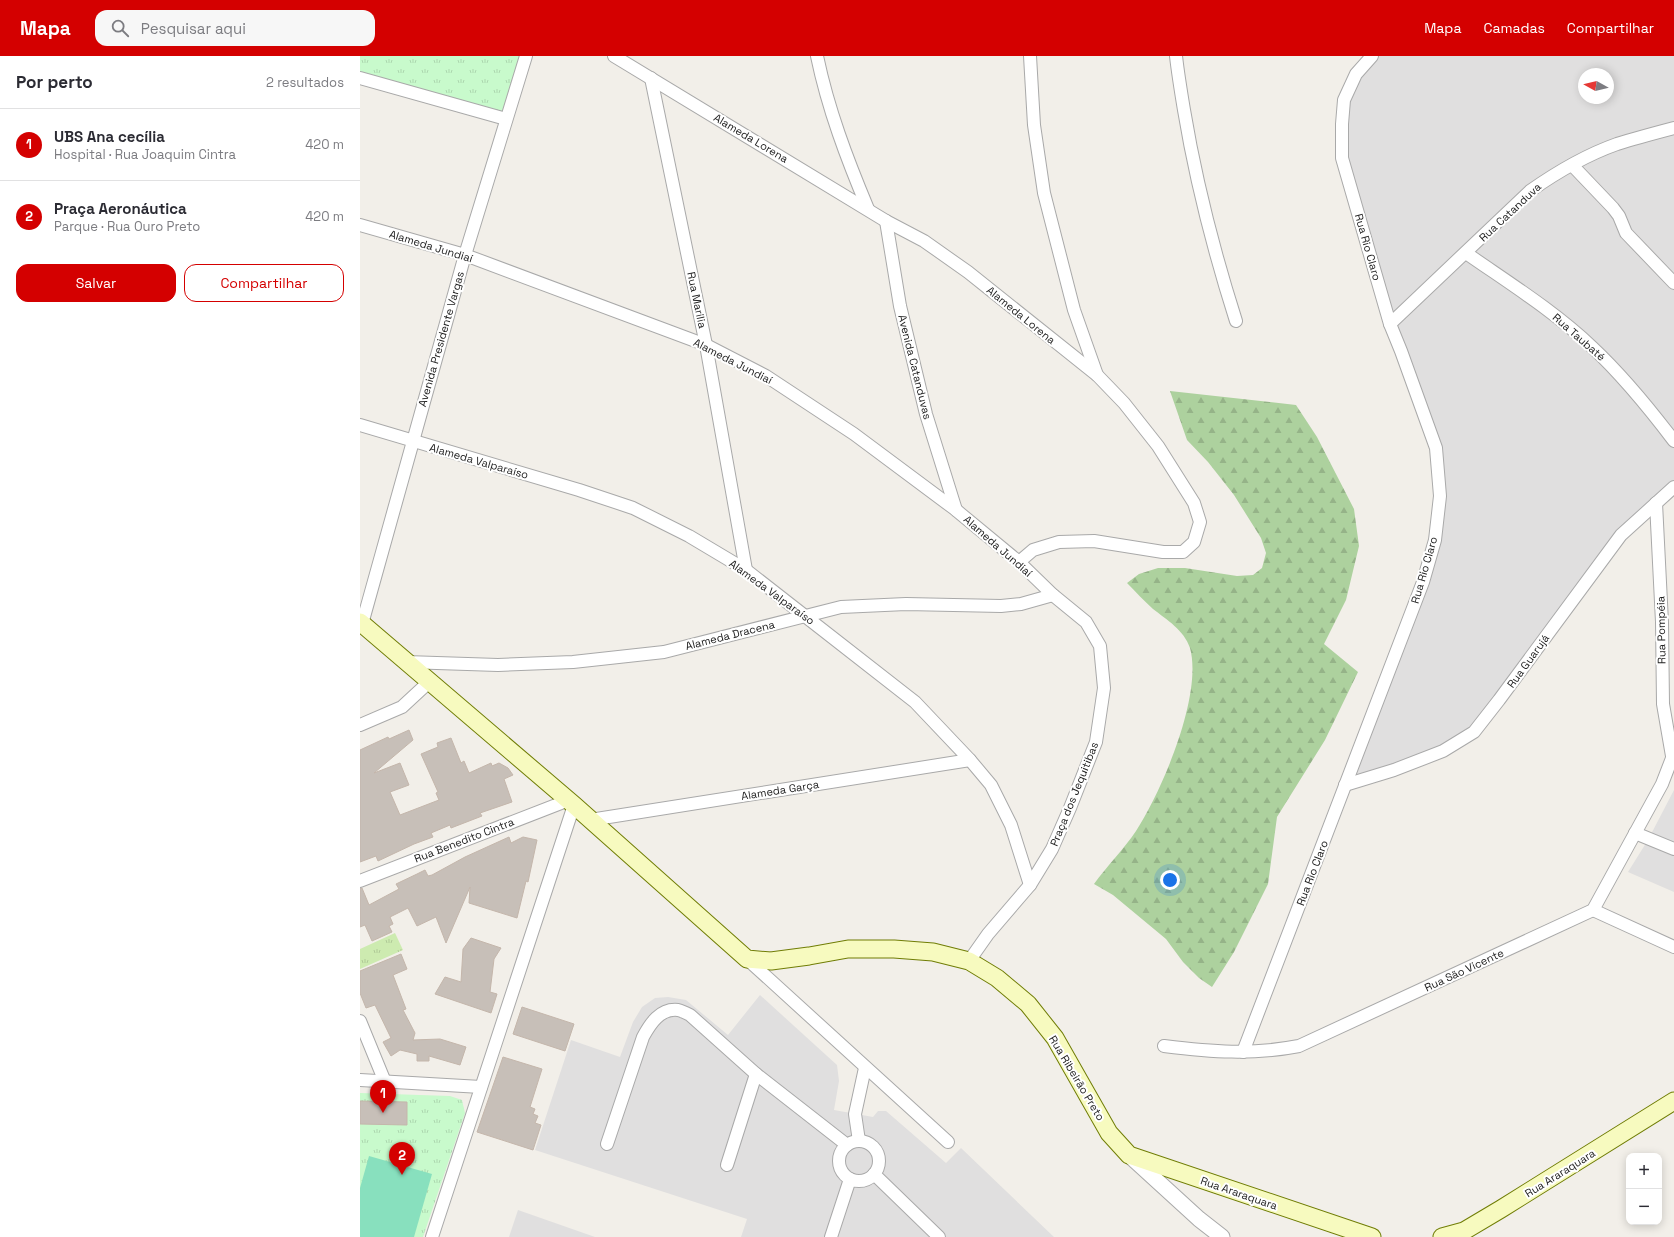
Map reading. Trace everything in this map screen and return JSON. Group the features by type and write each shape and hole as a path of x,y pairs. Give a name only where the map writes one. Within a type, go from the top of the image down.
{"main road":[{"path":"361,623 571,803 748,959"},
{"name":"Rua Ribeirão Preto","path":"748,959 771,961 848,949 894,949 933,952 969,961 997,978 1028,1004 1055,1038 1109,1133 1129,1156"},
{"name":"Rua Araraquara","path":"1442,1237 1464,1231 1674,1101"},
{"name":"Rua Araraquara","path":"1129,1156 1372,1237"}],"street":[{"name":"Avenida Presidente Vargas","path":"361,623 465,255 526,56"},
{"name":"Alameda Lorena","path":"614,56 886,221 924,241 968,272 1097,375 1124,403 1158,446 1194,503 1200,522 1194,542 1183,552 1163,552 1094,541 1059,542 1033,550 1019,562"},
{"path":"816,56 836,127 868,209"},
{"path":"1030,56 1034,125 1044,193 1074,310 1097,375"},
{"path":"1176,56 1188,135 1203,206 1220,271 1236,321"},
{"name":"Rua Rio Claro","path":"1243,1052 1423,582 1434,540 1440,496 1436,448 1390,324 1342,158 1344,100 1356,74 1372,56"},
{"path":"360,78 506,119"},
{"name":"Rua Marilia","path":"651,78 706,345 746,570"},
{"name":"Rua Catanduva","path":"1390,324 1530,191 1552,176 1593,154 1618,144 1674,128"},
{"path":"1572,165 1613,208 1619,216 1626,233 1674,283"},
{"name":"Avenida Catanduvas","path":"886,221 900,306 926,414 956,510"},
{"name":"Alameda Jundiaí","path":"360,225 465,255 706,345 766,376 854,434 956,510 1019,562 1053,595"},
{"name":"Rua Taubaté","path":"1466,253 1550,312 1592,346 1622,376 1656,416 1674,441"},
{"name":"Alameda Valparaíso","path":"360,425 579,490 633,508 689,536 746,570 916,702 970,760 991,785 1011,825 1030,885"},
{"name":"Rua Guarujá","path":"1345,785 1394,770 1443,751 1474,732 1621,535 1674,487"},
{"name":"Rua Pompéia","path":"1656,503 1662,622 1663,704 1673,755"},
{"name":"Alameda Dracena","path":"406,662 498,665 573,662 657,653 841,607 906,604 1001,606 1021,604 1053,595"},
{"name":"Praça dos Jequitibas","path":"969,961 988,934 1030,885 1052,848 1070,808 1096,742 1104,688 1100,646 1086,622 1053,595"},
{"path":"360,725 402,706 429,682"},
{"path":"1673,755 1662,784 1593,910 1674,947"},
{"name":"Alameda Garça","path":"590,820 970,760"},
{"path":"432,1237 571,803"},
{"name":"Rua Benedito Cintra","path":"360,881 571,803"},
{"path":"1635,833 1674,849"},
{"name":"Rua São Vicente","path":"1164,1046 1210,1052 1268,1052 1299,1046 1593,910"},
{"path":"748,959 865,1068 948,1142"},
{"path":"607,1144 643,1037 651,1022 664,1012 677,1010 690,1015 756,1074 847,1145"},
{"path":"360,1021 385,1082"},
{"path":"859,1141 856,1114 865,1068"},
{"path":"727,1165 756,1074"},
{"path":"360,1080 481,1087"},
{"path":"859,1141 871,1145 875,1150 878,1162 874,1174 863,1180 856,1181 844,1175 839,1162 840,1156 847,1145 859,1141"},
{"name":"Rua Ribeirão Preto","path":"1129,1156 1199,1219 1222,1237"},
{"path":"874,1174 939,1237"},
{"path":"832,1237 850,1179"}],"shaded area":[{"path":"1372,56 1674,56 1674,487 1621,535 1474,732 1345,785 1435,540 1436,448 1342,158 1344,100"},
{"path":"1674,790 1674,892 1628,872 1648,840"},
{"path":"760,995 837,1065 839,1081 834,1110 873,1117 878,1111 886,1111 946,1163 961,1148 1054,1237 741,1237 747,1219 535,1150 571,1040 620,1057 633,1022 642,1007 655,998 668,997 686,1000 728,1035"},
{"path":"518,1210 595,1237 509,1237"}],"green space":[{"path":"360,56 526,56 506,119 360,78"},
{"path":"1170,391 1296,405 1317,437 1354,509 1359,546 1346,600 1324,644 1358,672 1325,740 1277,817 1268,884 1234,952 1212,987 1199,978 1183,962 1166,939 1113,895 1094,884 1136,831 1146,814 1168,768 1178,742 1191,691 1192,668 1190,648 1184,636 1143,600 1127,583 1139,574 1158,568 1185,568 1237,576 1253,575 1262,568 1266,553 1261,538 1234,495 1208,462 1187,440"},
{"path":"395,933 403,950 360,969 360,949"},
{"path":"360,1093 450,1096 462,1100 465,1113 423,1237 360,1237"},
{"path":"369,1156 432,1174 414,1237 360,1237 360,1188"}],"building":[{"path":"409,730 413,740 374,773 400,763 409,785 390,792 400,815 439,800 436,793 438,792 421,754 438,747 437,743 451,738 461,763 464,761 469,773 491,763 492,766 499,763 508,768 513,775 504,779 512,802 480,813 482,816 451,828 450,825 431,833 433,837 378,861 376,856 360,862 360,750 388,737 389,739"},
{"path":"509,837 511,843 523,837 537,840 528,882 526,881 517,918 469,903 470,887 446,943 436,917 417,926 408,908 390,917 393,924 389,926 392,932 372,941 365,925 360,927 360,888 362,888 369,905 399,889 396,884 425,870 428,876 432,875 465,857"},
{"path":"471,938 501,948 494,959 490,992 497,994 491,1013 435,994 445,977 461,982 463,949"},
{"path":"401,954 407,969 393,975 406,1009 403,1010 415,1033 413,1040 440,1039 466,1047 460,1065 429,1056 429,1061 417,1061 417,1054 400,1050 391,1056 383,1042 391,1038 375,1005 366,1008 360,993 360,971"},
{"path":"522,1007 574,1024 565,1051 513,1034"},
{"path":"503,1057 542,1069 530,1107 535,1109 533,1114 538,1116 535,1123 541,1125 533,1150 477,1132"},
{"path":"360,1101 407,1102 407,1125 360,1124"}],"place":[{"name":"UBS Ana cecília","path":"383,1113"},
{"name":"Praça Aeronáutica","path":"402,1175"}]}
